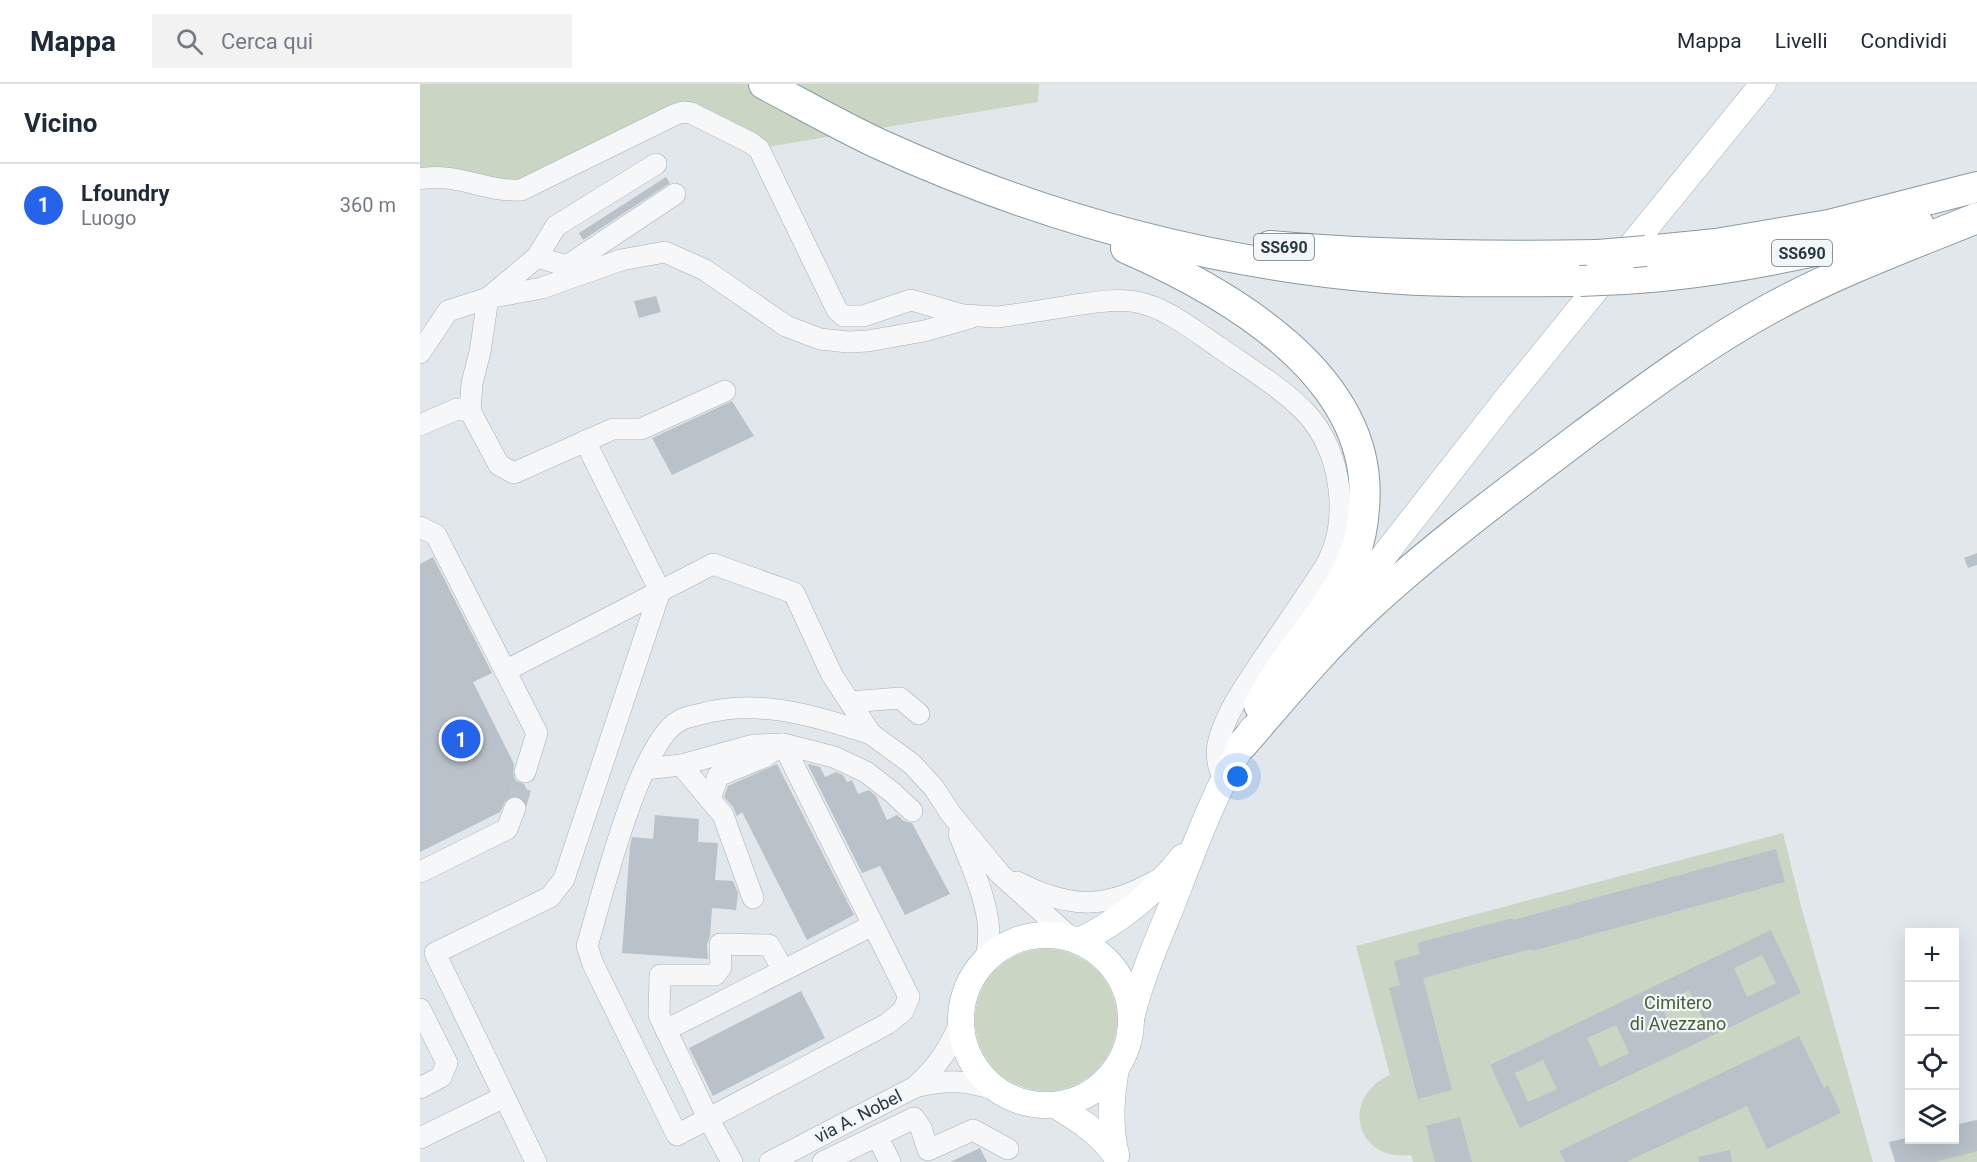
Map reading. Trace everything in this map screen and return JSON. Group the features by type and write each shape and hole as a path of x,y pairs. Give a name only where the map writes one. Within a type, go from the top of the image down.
{"highway":[{"name":"SS690","path":"764,84 877,143 977,185 1132,236 1256,261 1377,277 1459,282 1624,279 1672,275 1776,259 1892,232 1977,209"},
{"name":"SS690","path":"977,185 1136,226 1205,239 1394,254 1491,257 1598,255 1716,244 1829,225 1977,185"},
{"path":"977,185 1144,256 1213,291 1263,326 1310,367 1330,390 1349,422 1361,456 1365,486 1362,523 1355,554 1337,590 1288,657 1266,692 1242,745"},
{"path":"1242,745 1317,660 1366,609 1502,496 1651,384 1712,343 1773,307 1826,280 1977,218"}],"main road":[{"path":"1131,1019 1127,994 1117,972 1100,954 1075,940 1049,934 1026,937 1004,945 986,960 972,978 964,998 961,1021 964,1041 971,1060 983,1077 998,1090 1016,1100 1035,1105 1055,1105 1079,1099 1100,1086 1116,1068 1128,1045 1131,1019 1145,969 1198,835 1242,745 1287,679 1449,472 1763,84"},
{"path":"1075,940 1102,931 1134,909 1173,869 1198,835"},
{"path":"1116,1068 1111,1104 1112,1138 1117,1158"},
{"path":"1055,1105 1096,1133 1117,1158"}],"street":[{"path":"420,179 429,177 457,179 494,190 521,190 674,115 683,112 691,113 759,149 840,314 850,317 863,316 910,300 973,317 998,317 1112,301 1129,301 1148,305 1170,316 1204,337 1293,401 1320,432 1330,455 1339,487 1340,513 1337,538 1325,567 1246,685 1230,713 1217,751 1219,767 1224,780"},
{"path":"656,164 556,226 537,257 488,298 480,352 472,383 470,411 499,465 514,473 613,429 641,429 725,391"},
{"path":"537,257 567,266 675,194"},
{"path":"420,353 448,310 488,298 542,288 621,260 665,252 705,270 786,326 819,339 848,342 868,341 924,331 973,317"},
{"path":"420,424 457,409 470,411"},
{"path":"536,1162 504,1097 428,957 550,897 564,879 660,591 585,441"},
{"path":"425,535 505,671 537,733 525,772"},
{"path":"505,671 713,564 794,593 832,675 871,734"},
{"path":"850,702 900,698 919,714"},
{"path":"783,744 909,997 903,1011 887,1024 677,1135 593,964 587,946 626,812 662,736 679,721 711,712 743,708 779,709 823,718 871,734 912,764 934,788 951,814 990,863 1016,890 1075,940"},
{"path":"645,769 681,765 753,745 783,744 834,757 866,772 912,812"},
{"path":"710,799 718,776 764,757 783,744"},
{"path":"681,765 723,815 753,898"},
{"path":"420,872 507,829 515,807"},
{"path":"951,814 984,903 989,924 986,960"},
{"path":"990,863 1018,882 1041,893 1062,900 1084,903 1107,901 1131,893 1154,882 1173,869"},
{"path":"666,1030 873,925"},
{"path":"732,1162 708,1118 659,1015 660,975 715,975 721,967 720,944 769,945 783,970"},
{"path":"420,1009 447,1063 441,1077 420,1088"},
{"path":"915,1087 941,1061 961,1021"},
{"path":"915,1087 935,1082 964,1081 998,1090"},
{"name":"via A. Nobel","path":"770,1162 797,1156 915,1087"},
{"path":"420,1138 504,1097"},
{"path":"823,1162 914,1118 921,1128 928,1150 973,1130 1008,1149"},
{"path":"877,1136 890,1162"}],"green space":[{"path":"420,84 1039,84 1038,102 767,147 696,109 518,188 420,172"},
{"name":"Cimitero di Avezzano","path":"1783,833 1802,910 1873,1162 1413,1162 1411,1155 1392,1155 1377,1149 1367,1139 1361,1126 1360,1112 1364,1098 1374,1085 1390,1075 1356,946"},
{"path":"1046,949 1073,954 1097,969 1112,993 1117,1020 1112,1047 1097,1071 1073,1086 1046,1091 1019,1086 995,1071 980,1047 975,1020 980,993 995,969 1019,954"},
{"path":"1977,1143 1977,1162 1900,1162"}],"building":[{"path":"666,177 670,183 583,240 579,233"},
{"path":"656,296 661,312 639,318 634,301"},
{"path":"732,401 754,436 672,475 652,438"},
{"path":"1977,553 1977,565 1968,568 1964,558"},
{"path":"433,557 492,673 473,682 514,764 513,775 516,781 524,784 530,796 524,799 514,795 507,798 500,812 420,852 420,564"},
{"path":"777,764 854,915 807,940 742,812 737,816 724,797 728,786"},
{"path":"809,764 820,767 825,777 836,772 843,775 847,782 852,780 858,794 869,790 876,796 887,820 897,815 904,821 912,823 950,894 905,915 880,866 862,873"},
{"path":"655,815 699,819 698,842 718,843 715,880 733,881 738,893 736,910 712,908 707,945 708,959 622,953 632,837 653,839"},
{"path":"1776,849 1785,882 1532,951 1531,949 1423,978 1452,1090 1418,1099 1389,988 1400,985 1394,961 1420,954 1417,943 1513,918 1513,920"},
{"path":"1771,930 1801,993 1520,1128 1490,1065","holes":["1762,955 1776,983 1747,997 1734,968","1689,990 1703,1019 1674,1032 1660,1004","1616,1025 1629,1053 1600,1067 1587,1038","1543,1060 1557,1089 1528,1102 1515,1073"]},
{"path":"801,991 825,1038 713,1096 689,1048"},
{"path":"1799,1036 1824,1088 1828,1085 1841,1113 1767,1149 1747,1106 1626,1162 1565,1162 1559,1151"},
{"path":"1460,1117 1472,1162 1435,1162 1426,1126"},
{"path":"1977,1120 1977,1151 1935,1162 1895,1162 1889,1142 1905,1138 1905,1144 1959,1144 1959,1124"},
{"path":"980,1148 987,1162 950,1162"},
{"path":"1730,1150 1732,1162 1699,1162 1698,1157"}],"tunnel":[{"path":"515,808 525,772"}],"place":[{"name":"Lfoundry","path":"461,739"}]}
